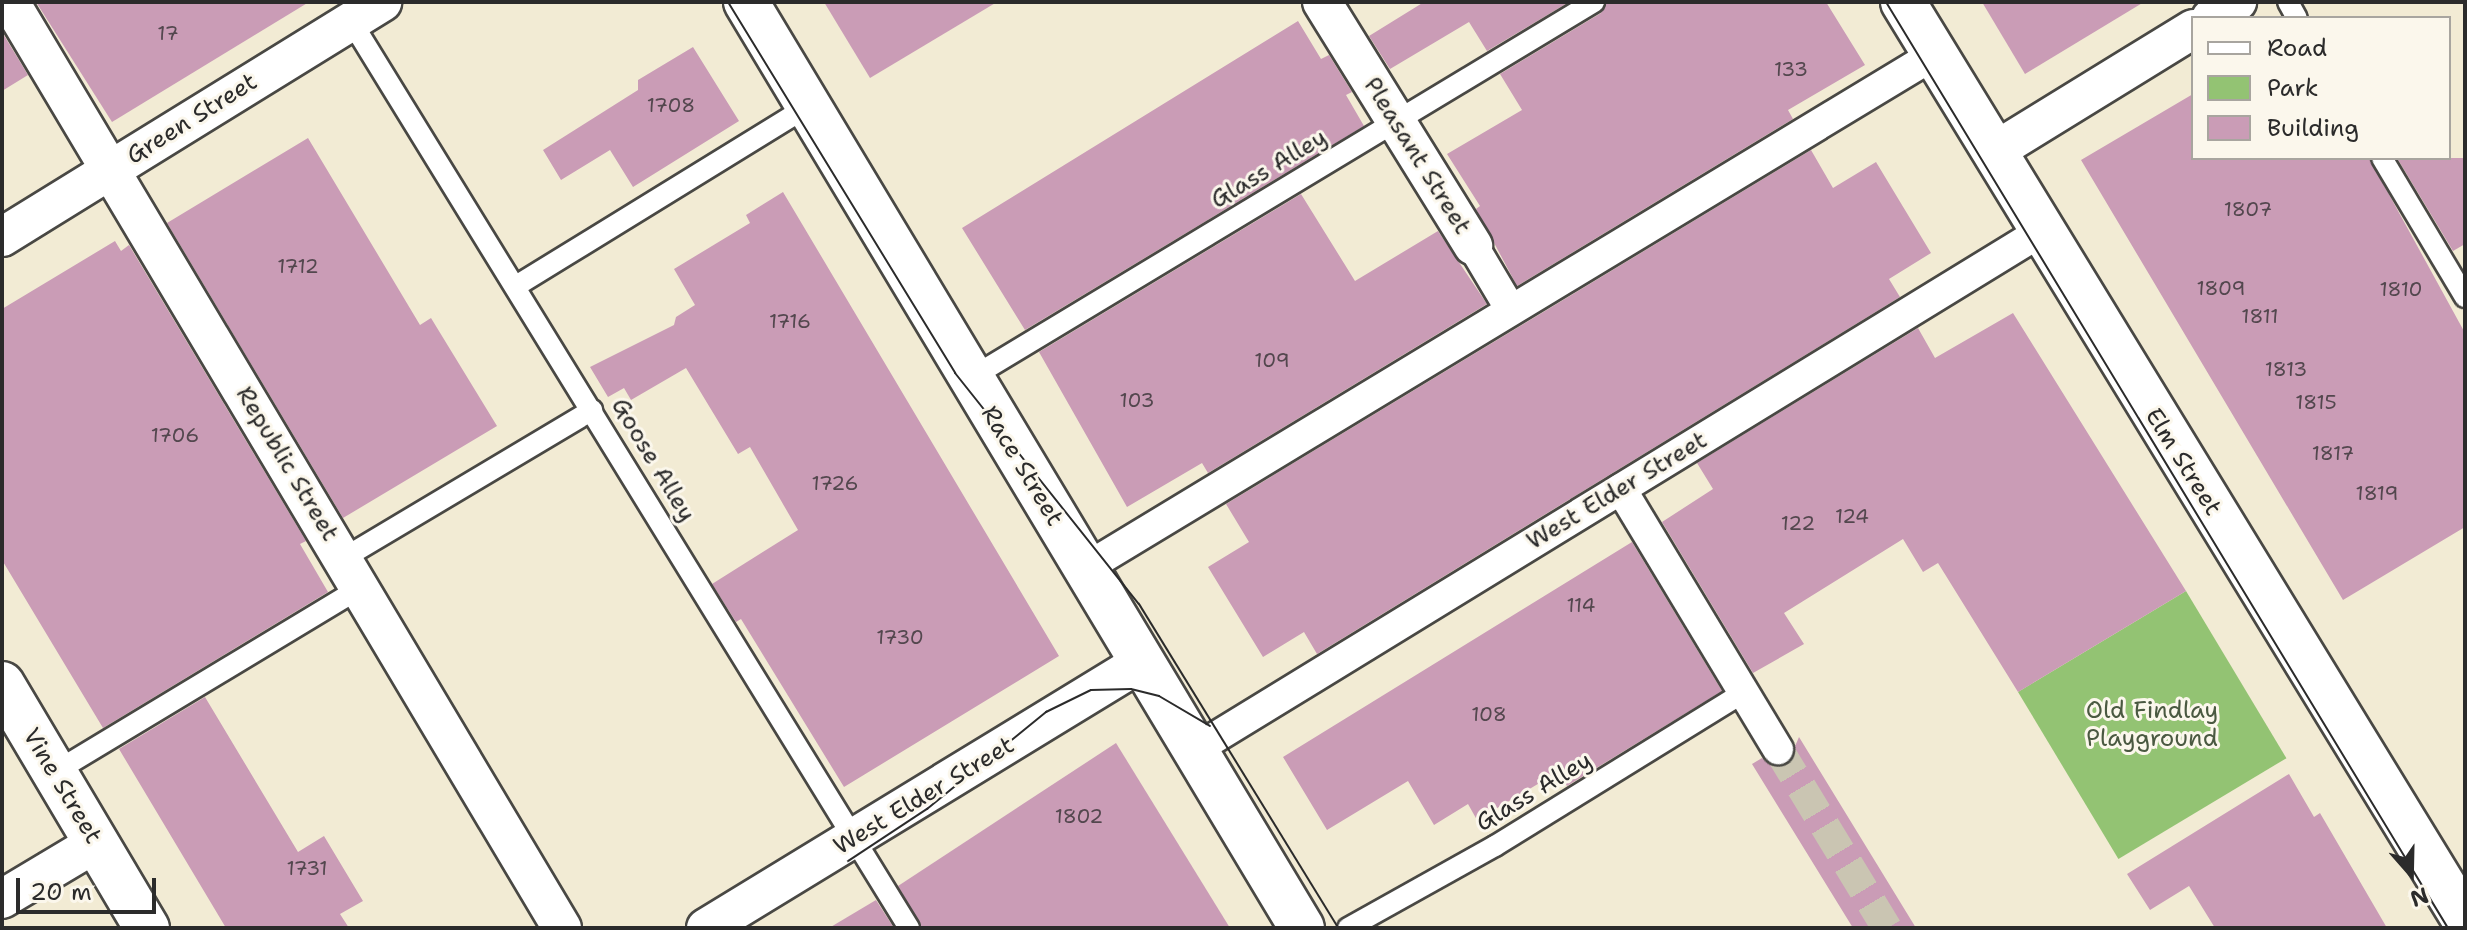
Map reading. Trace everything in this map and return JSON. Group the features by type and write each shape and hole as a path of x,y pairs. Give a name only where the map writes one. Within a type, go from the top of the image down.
{"street":[{"name":"Republic Street","path":"10,2 353,572 562,928"},
{"name":"Race Street","path":"746,2 969,379 1302,928"},
{"name":"Elm Street","path":"1903,2 2465,921"},
{"path":"2214,16 2237,2"},
{"name":"Pleasant Street","path":"1332,6 1395,123 1511,310"},
{"name":"Green Street","path":"2,237 363,9"},
{"path":"1995,151 2191,30"},
{"path":"1084,569 1935,54"},
{"name":"West Elder Street","path":"1193,751 2042,231"},
{"path":"1621,489 1778,749"},
{"name":"West Elder Street","path":"706,928 1140,663"},
{"name":"Vine Street","path":"2,684 147,928"},
{"path":"2,899 96,843"}],"lane":[{"name":"Glass Alley","path":"969,379 1395,123 1583,5"},
{"name":"Goose Alley","path":"363,9 516,286 909,928"},
{"path":"516,286 807,107"},
{"path":"2383,160 2465,297"},
{"path":"55,772 592,410"},
{"name":"Glass Alley","path":"1348,928 1495,846 1743,693"}],"green space":[{"name":"Old Findlay Playground","path":"2186,591 2286,758 2118,859 2018,692"}],"building":[{"path":"36,2 309,2 112,122"},
{"path":"824,2 997,2 870,78"},
{"path":"1424,2 1569,2 1487,51 1469,22 1390,69 1369,36"},
{"path":"1607,2 1826,2 1865,65 1788,110 1793,119 1517,286 1476,209 1480,206 1447,154 1522,110 1500,74 1601,13"},
{"path":"1982,2 2144,2 2025,74"},
{"path":"1298,21 1321,59 1329,55 1352,92 1346,95 1364,126 1025,330 962,228"},
{"path":"2,32 28,75 2,91"},
{"path":"693,47 739,121 633,187 610,150 561,180 543,150 638,90 638,80"},
{"path":"2191,95 2191,160 2370,160 2465,333 2465,527 2343,600 2081,160"},
{"path":"308,138 420,325 431,318 497,426 343,518 167,223"},
{"path":"1811,150 1833,188 1876,162 1931,253 1889,279 1900,297 1317,654 1304,632 1263,657 1208,567 1249,542 1226,504"},
{"path":"2465,158 2465,244 2453,251 2398,160"},
{"path":"783,192 1059,656 844,787 741,619 736,622 712,584 798,530 750,447 738,454 686,368 631,400 624,388 608,397 590,367 674,325 676,317 695,305 674,269 750,223 746,215"},
{"path":"1301,194 1355,281 1438,231 1487,304 1208,473 1202,463 1127,507 1039,352"},
{"path":"115,241 121,251 129,245 306,541 300,544 328,592 103,728 2,560 2,309"},
{"path":"2013,313 2186,591 2018,692 1938,563 1923,572 1903,539 1784,613 1804,644 1753,673 1662,522 1713,489 1697,463 1918,328 1935,358"},
{"path":"1632,542 1722,691 1567,786 1558,772 1477,820 1468,804 1434,825 1408,781 1327,830 1283,757"},
{"path":"205,697 298,852 324,836 363,901 340,914 349,928 226,928 119,749"},
{"path":"1799,737 1916,928 1853,928 1752,764 1762,758 1770,765 1787,765"},
{"path":"1116,743 1230,928 922,928 898,886"},
{"path":"2289,774 2314,817 2320,813 2387,928 2215,928 2189,886 2150,910 2127,874"},
{"path":"876,900 894,928 829,928"}],"tunnel":[{"path":"1778,749 1887,928"}],"tram line":[{"path":"728,2 955,373 1139,604 1338,928"},
{"path":"1886,2 2448,928"},
{"path":"848,861 927,809 1046,712 1091,690 1131,689 1159,696 1210,726"}]}
